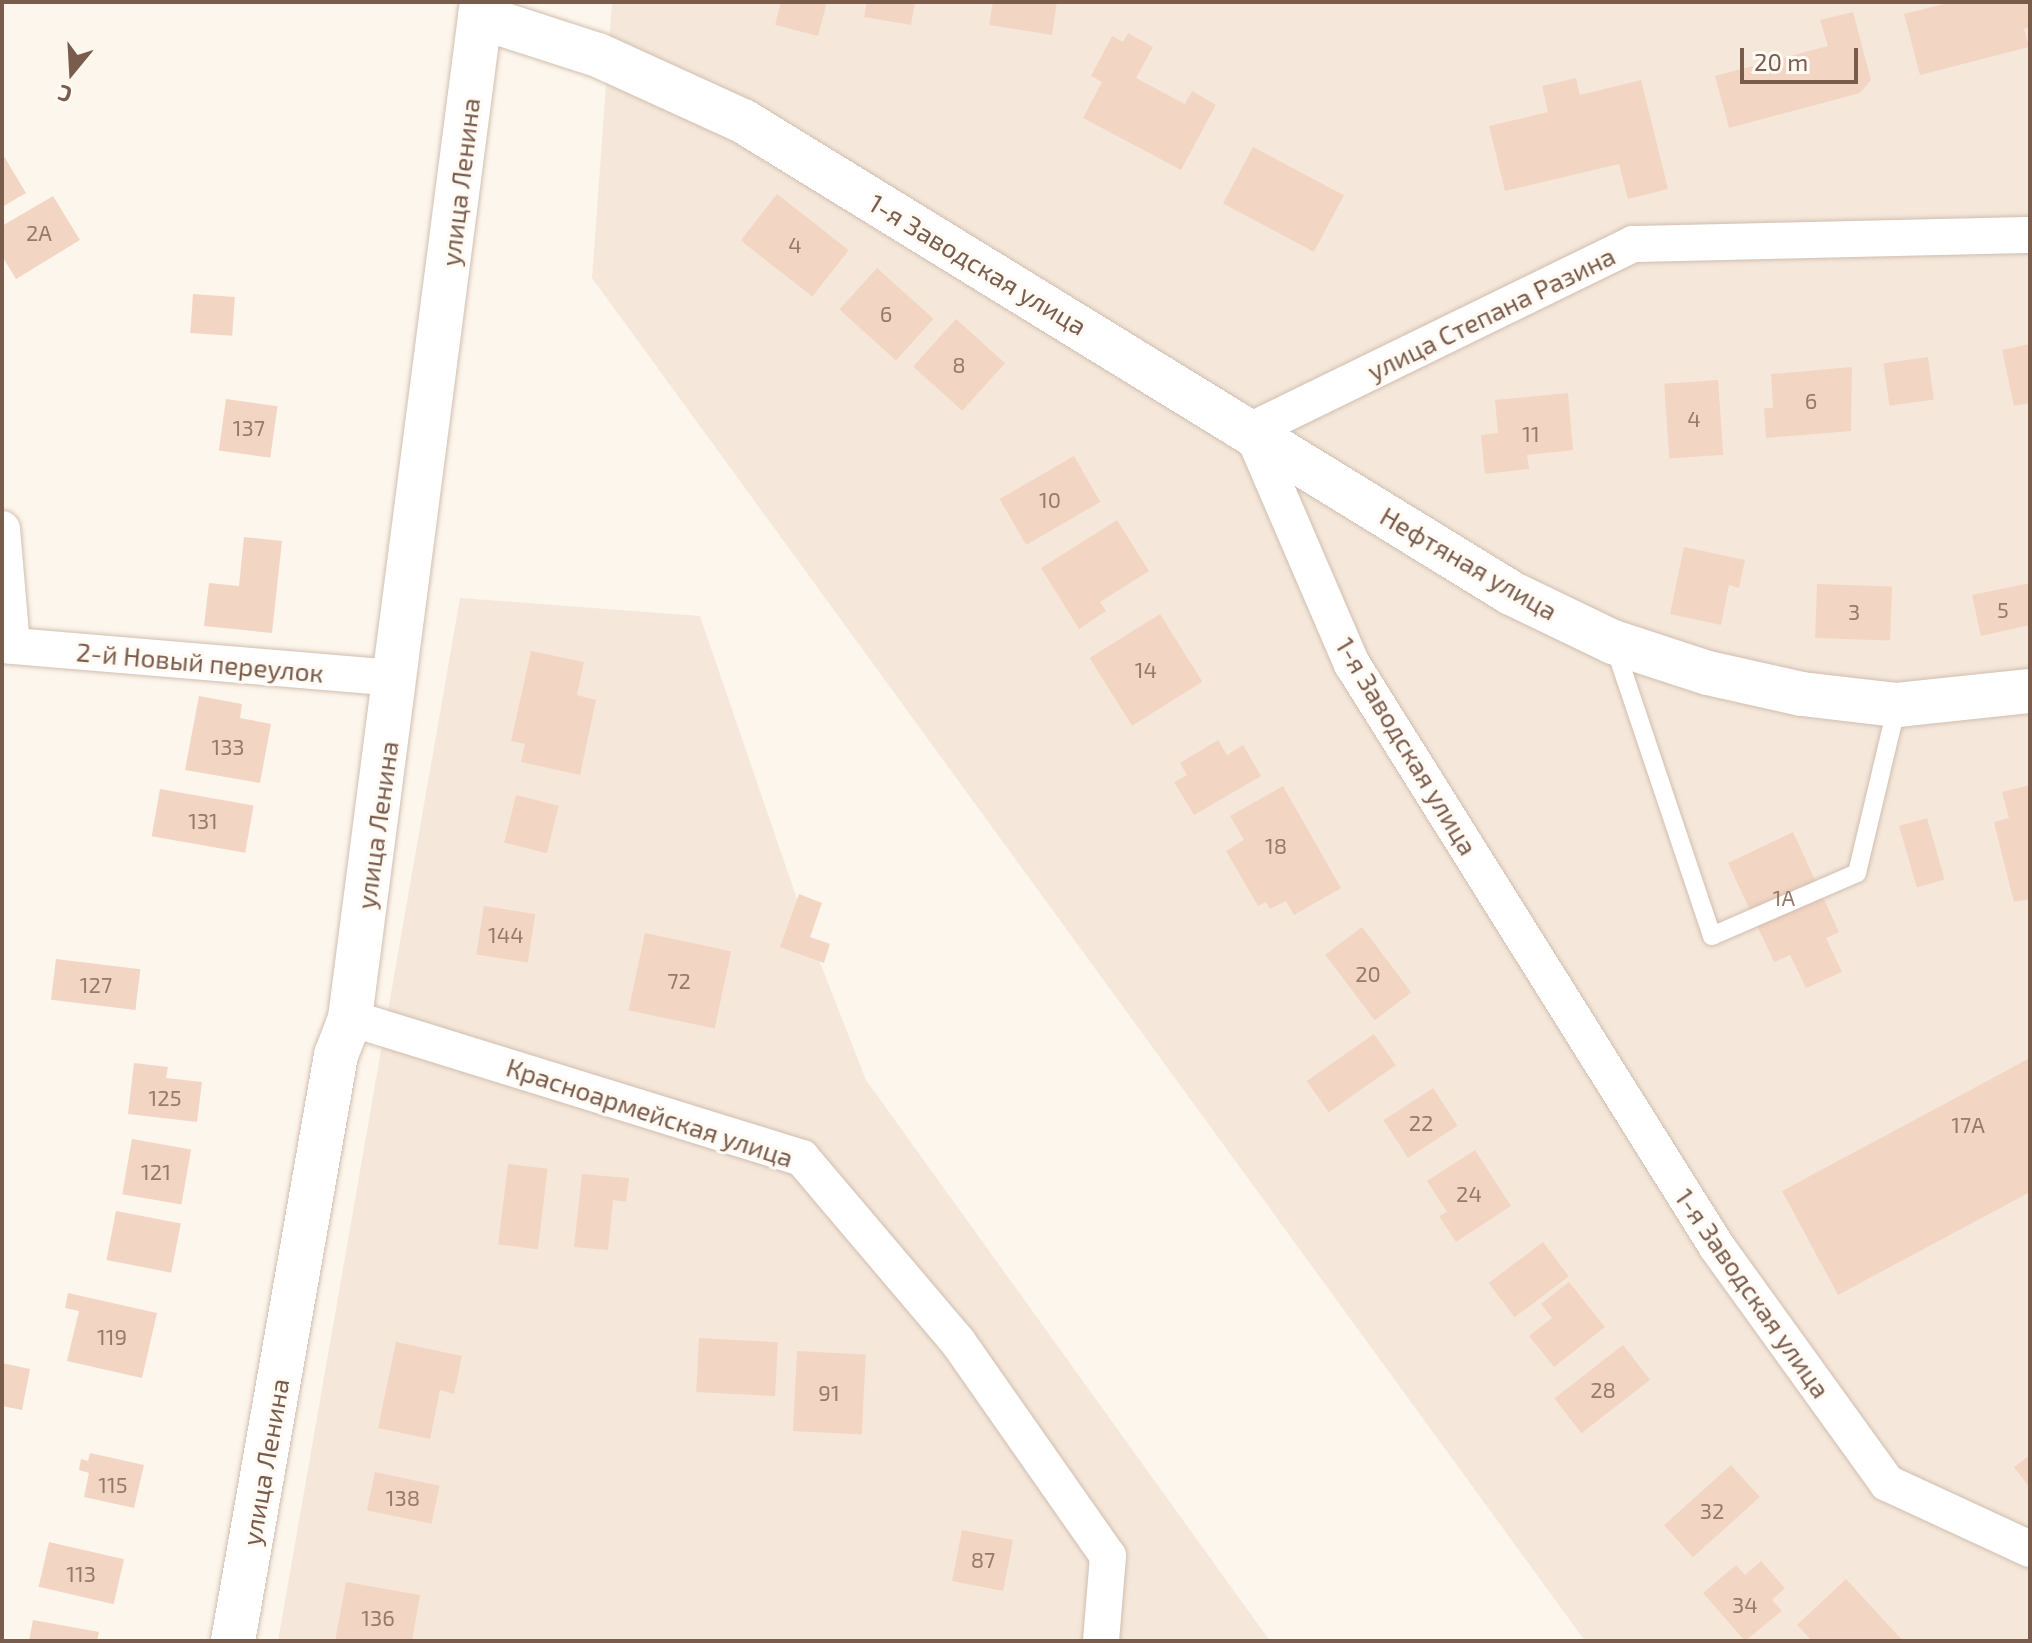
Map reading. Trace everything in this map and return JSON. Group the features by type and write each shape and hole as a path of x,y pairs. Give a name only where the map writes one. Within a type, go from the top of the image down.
{"main road":[{"name":"1-я Заводская улица","path":"481,10 598,55 743,121 1251,430"},
{"name":"улица Ленина","path":"233,1641 336,1055 350,1018 397,678 481,10"},
{"name":"Нефтяная улица","path":"1251,430 1511,593 1613,642 1708,673 1802,694 1897,705 2026,697"}],"street":[{"name":"улица Степана Разина","path":"1251,430 1633,244 2030,235"},
{"name":"1-я Заводская улица","path":"1251,430 1352,664 1717,1247 1887,1483 2030,1549"},
{"path":"2,529 7,646"},
{"name":"2-й Новый переулок","path":"7,646 397,678"},
{"name":"Красноармейская улица","path":"350,1018 802,1158 958,1342 1108,1556 1101,1641"}],"lane":[{"path":"1613,642 1712,936 1857,873 1897,705"}],"shaded area":[{"path":"612,2 2030,2 2030,1641 1585,1641 592,278"},
{"path":"460,598 700,616 810,937 866,1080 1270,1641 278,1641"}],"building":[{"path":"781,2 827,2 818,36 775,25"},
{"path":"867,2 915,2 911,25 864,17"},
{"path":"993,2 1057,2 1052,35 989,25"},
{"path":"1952,2 2030,2 2030,27 2024,29 2029,47 1920,75 1904,14"},
{"path":"1853,12 1871,80 1860,93 1729,128 1715,76 1828,46 1820,20"},
{"path":"1128,33 1153,47 1136,78 1185,104 1192,91 1216,105 1181,170 1083,118 1102,82 1091,76 1112,36 1123,42"},
{"path":"1576,78 1580,95 1641,80 1668,189 1628,199 1619,164 1505,191 1489,126 1548,112 1542,86"},
{"path":"1253,147 1344,195 1314,252 1223,204"},
{"path":"2,153 26,193 2,207"},
{"path":"777,194 849,250 812,297 741,240"},
{"path":"53,196 80,240 16,279 2,256 2,226"},
{"path":"877,268 933,319 896,360 840,310"},
{"path":"193,294 235,297 232,336 190,333"},
{"path":"956,319 1005,363 962,411 913,367"},
{"path":"2030,344 2030,403 2014,406 2002,350"},
{"path":"1928,357 1934,400 1889,406 1883,363"},
{"path":"1852,367 1851,431 1766,438 1764,408 1773,408 1771,374"},
{"path":"1718,380 1723,455 1669,459 1664,384"},
{"path":"1568,393 1573,450 1527,455 1529,469 1485,474 1481,435 1498,433 1495,400"},
{"path":"226,399 277,406 270,458 219,450"},
{"path":"1074,456 1100,502 1026,545 1000,499"},
{"path":"1117,520 1149,571 1100,602 1106,611 1079,629 1041,568"},
{"path":"244,537 282,541 272,633 204,626 209,583 239,586"},
{"path":"1684,547 1745,560 1739,588 1729,585 1721,625 1670,614"},
{"path":"2030,583 2030,625 1981,636 1972,595"},
{"path":"1817,584 1892,587 1890,641 1815,638"},
{"path":"1160,614 1202,682 1132,726 1090,658"},
{"path":"531,651 584,662 577,695 596,700 580,775 521,762 525,744 511,741"},
{"path":"199,696 242,704 240,718 271,724 260,783 185,770"},
{"path":"1218,740 1227,755 1243,745 1261,776 1194,815 1174,782 1187,775 1180,763"},
{"path":"2030,785 2030,899 2014,902 1994,822 2009,818 2002,792"},
{"path":"1283,786 1341,888 1294,915 1286,901 1270,909 1266,902 1258,906 1226,851 1244,840 1230,816"},
{"path":"160,789 254,805 245,853 152,836"},
{"path":"516,795 559,806 547,853 504,843"},
{"path":"1927,818 1945,880 1917,888 1899,826"},
{"path":"1793,832 1839,932 1826,938 1842,972 1806,988 1790,955 1774,962 1728,863"},
{"path":"799,894 822,903 810,937 830,944 824,963 780,947"},
{"path":"484,906 535,914 528,963 476,954"},
{"path":"1362,927 1411,992 1375,1020 1325,955"},
{"path":"645,933 731,951 715,1029 629,1010"},
{"path":"56,959 140,969 135,1010 51,1000"},
{"path":"1374,1034 1396,1065 1329,1112 1307,1081"},
{"path":"2030,1058 2030,1192 1838,1295 1782,1191"},
{"path":"134,1063 168,1067 166,1078 202,1082 197,1122 128,1114"},
{"path":"1433,1088 1458,1126 1408,1158 1384,1120"},
{"path":"132,1139 191,1149 181,1205 122,1194"},
{"path":"1475,1150 1511,1206 1456,1242 1439,1216 1447,1212 1427,1181"},
{"path":"508,1164 548,1169 538,1249 498,1244"},
{"path":"582,1174 629,1178 626,1202 613,1200 608,1250 574,1247"},
{"path":"116,1211 181,1224 171,1273 106,1260"},
{"path":"1543,1242 1569,1276 1515,1317 1489,1283"},
{"path":"1569,1282 1605,1327 1554,1367 1529,1336 1552,1318 1541,1304"},
{"path":"68,1293 157,1313 142,1378 67,1361 79,1311 65,1308"},
{"path":"699,1338 778,1342 775,1396 696,1392"},
{"path":"396,1342 462,1356 454,1394 440,1390 430,1439 378,1428"},
{"path":"1623,1345 1650,1380 1582,1433 1554,1399"},
{"path":"797,1351 866,1355 862,1435 793,1431"},
{"path":"2,1363 30,1369 22,1410 2,1406"},
{"path":"90,1453 144,1465 134,1508 84,1497 89,1473 79,1470 81,1459 88,1461"},
{"path":"2030,1455 2030,1488 2014,1467"},
{"path":"1731,1465 1760,1497 1693,1557 1664,1525"},
{"path":"375,1472 440,1486 431,1524 367,1510"},
{"path":"962,1530 1013,1540 1003,1591 952,1581"},
{"path":"49,1542 124,1559 114,1604 39,1587"},
{"path":"1761,1561 1785,1588 1772,1600 1782,1611 1745,1641 1703,1593 1736,1565 1745,1575"},
{"path":"1846,1579 1903,1641 1812,1641 1797,1625"},
{"path":"346,1582 420,1595 412,1641 335,1641"},
{"path":"33,1620 99,1632 97,1641 29,1641"}]}
